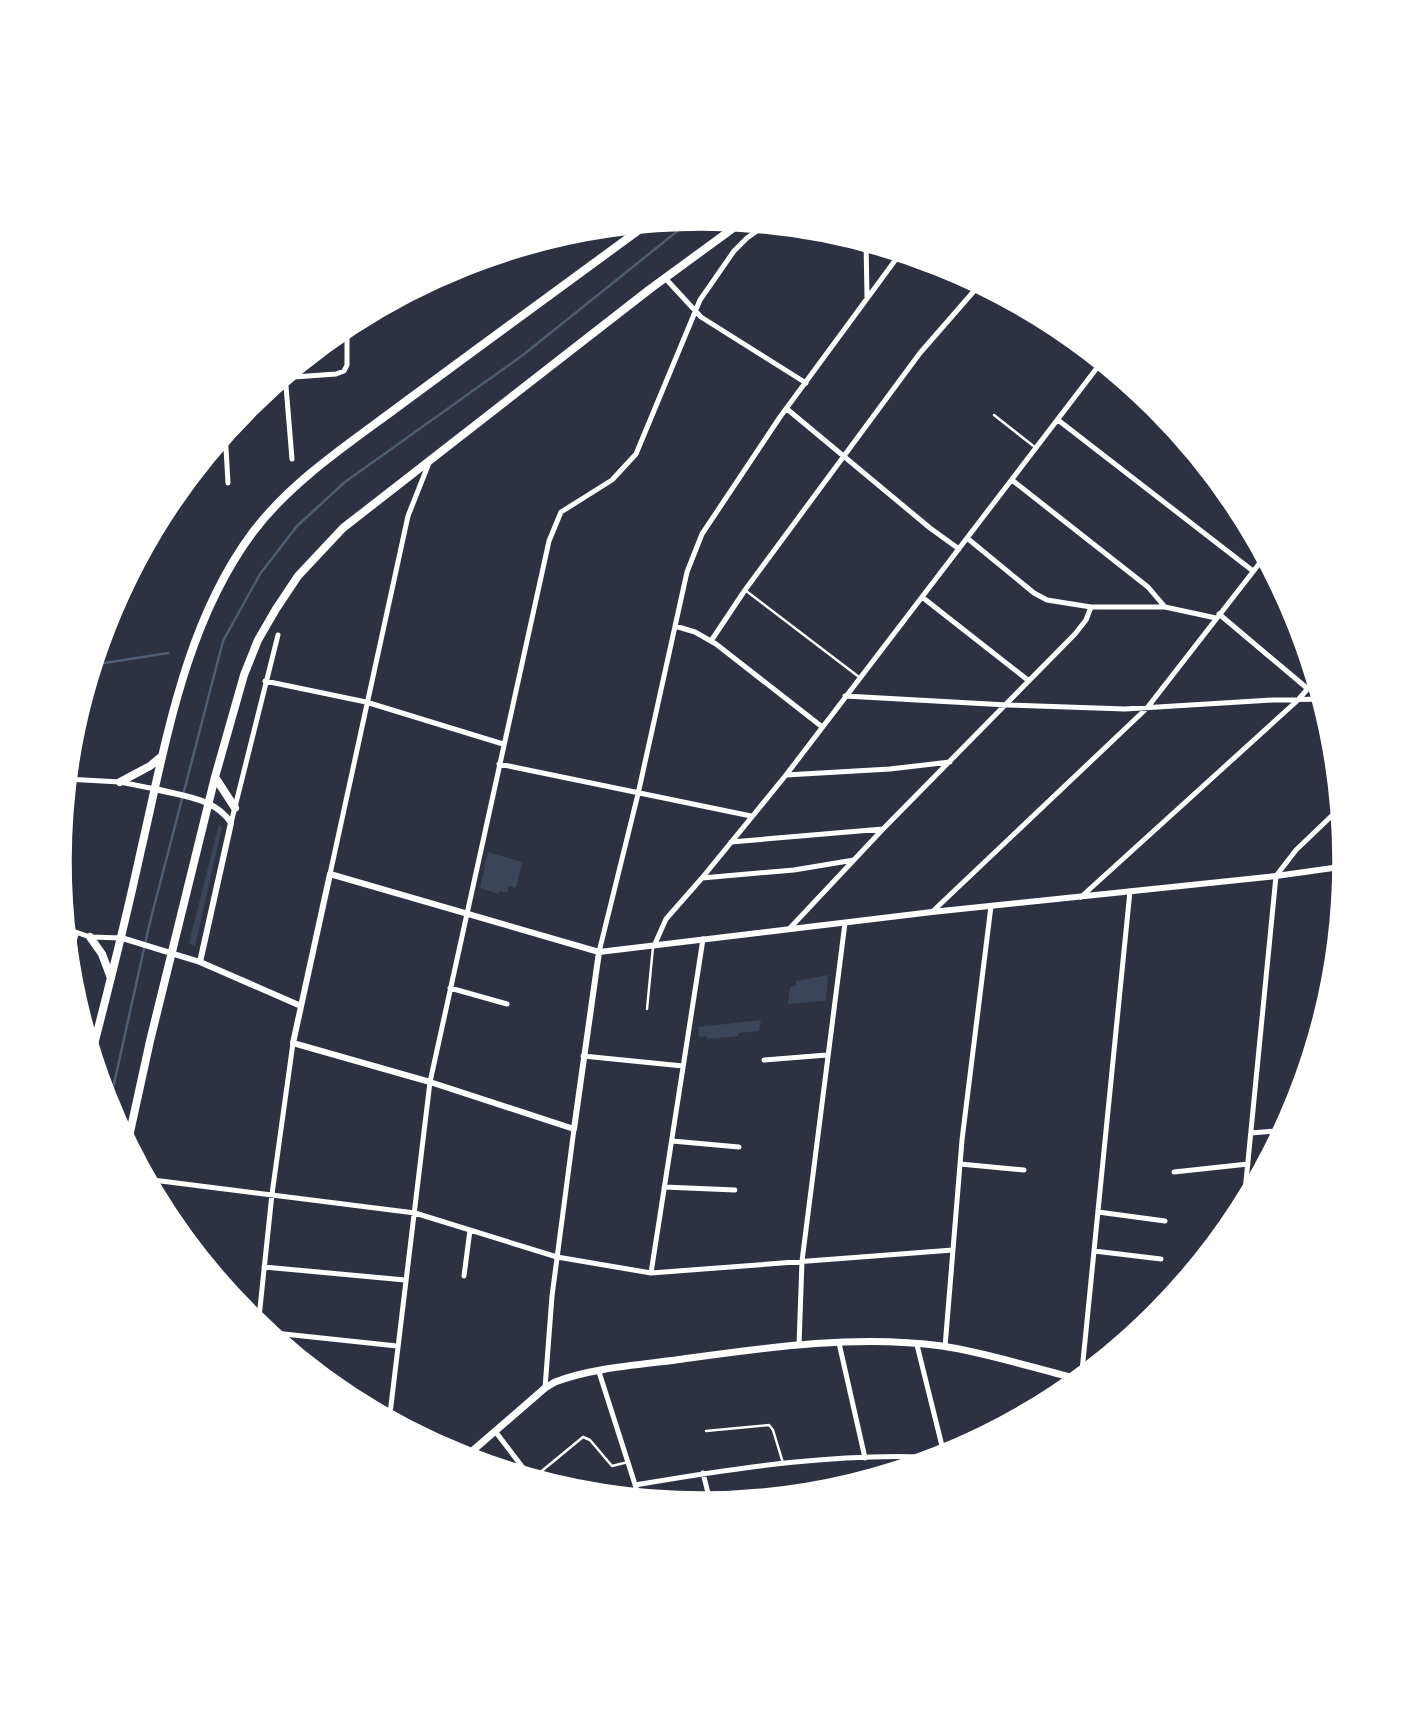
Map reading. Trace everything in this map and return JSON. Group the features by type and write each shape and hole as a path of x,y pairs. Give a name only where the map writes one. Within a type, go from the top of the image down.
{"highway":[{"path":"130,1131 169,951 205,802 215,777 244,675 258,640 283,598 319,551 343,528 731,230"},
{"path":"96,1037 111,978 125,939 162,756 183,682 208,611 239,553 271,511 330,458 636,232"},
{"path":"120,782 150,766 162,756"},
{"path":"215,777 235,808"},
{"path":"90,937 102,954 111,978"}],"main road":[{"path":"473,1451 545,1388 564,1379 676,1360 799,1345 917,1345 945,1347 1068,1377"}],"street":[{"path":"390,1411 429,1082 549,541 561,512 612,480 636,454 695,312 709,285 734,251 756,231"},
{"path":"866,251 867,300"},
{"path":"545,1388 546,1354 558,1257 599,952 638,794 687,572 702,534 787,408 896,260"},
{"path":"665,278 695,312 806,383"},
{"path":"711,641 745,590 920,353 974,291"},
{"path":"297,376 344,371 347,365 347,339"},
{"path":"653,946 666,919 786,775 844,696 1098,368"},
{"path":"285,386 292,459"},
{"path":"787,408 958,549"},
{"path":"1058,420 1253,571"},
{"path":"226,445 228,483"},
{"path":"259,1313 272,1194 293,1043 408,516 430,460"},
{"path":"1012,480 1148,587 1165,607"},
{"path":"967,538 1044,599 1059,604 1165,607 1218,616 1308,689 1081,897"},
{"path":"932,912 1147,708 1260,563"},
{"path":"922,597 1029,681"},
{"path":"790,928 1082,627 1091,607"},
{"path":"675,626 695,632 711,641 821,726"},
{"path":"200,962 278,635"},
{"path":"265,681 366,702 503,744"},
{"path":"844,696 1007,705 1147,708 1313,700"},
{"path":"786,775 890,769 952,762"},
{"path":"499,764 751,817"},
{"path":"75,779 120,782 205,802 223,811 231,823"},
{"path":"1245,1185 1276,876 1296,850 1333,814"},
{"path":"731,842 883,830"},
{"path":"702,878 794,870 854,860"},
{"path":"330,874 599,952 1335,867"},
{"path":"1082,1367 1130,891"},
{"path":"945,1347 960,1164 991,906"},
{"path":"799,1345 802,1261 845,923"},
{"path":"75,940 76,934 125,939 169,951 301,1006"},
{"path":"651,1273 703,939"},
{"path":"450,988 507,1004"},
{"path":"293,1043 429,1082 574,1129"},
{"path":"764,1060 827,1055"},
{"path":"583,1056 683,1066"},
{"path":"1251,1133 1275,1131"},
{"path":"672,1140 739,1147"},
{"path":"960,1164 1024,1170"},
{"path":"1174,1172 1248,1164"},
{"path":"156,1180 415,1213 558,1257 651,1273 953,1250"},
{"path":"664,1187 735,1190"},
{"path":"1098,1212 1165,1220"},
{"path":"464,1276 470,1230"},
{"path":"1094,1251 1161,1259"},
{"path":"264,1267 405,1280"},
{"path":"282,1334 397,1346"},
{"path":"839,1343 865,1458"},
{"path":"917,1345 942,1447"},
{"path":"599,1372 637,1491"},
{"path":"495,1431 523,1467"},
{"path":"635,1485 783,1463 916,1456"},
{"path":"703,1473 709,1494"}],"lane":[{"path":"994,415 1036,448"},
{"path":"745,590 859,677"},
{"path":"646,1009 653,946"},
{"path":"706,1431 769,1425 783,1463"},
{"path":"542,1473 583,1437 590,1440 612,1466 628,1462"}],"shaded area":[{"path":"219,824 222,827 195,946 189,943"},
{"path":"488,852 522,862 516,888 509,886 507,893 500,891 499,894 480,888"},
{"path":"828,975 826,1001 788,1004 790,987 796,985 796,981"},
{"path":"761,1020 759,1031 739,1033 738,1036 707,1039 707,1036 699,1037 698,1027"}],"waterway":[{"path":"113,1089 149,926 223,641 260,574 297,526 345,482 523,355 679,230"},
{"path":"102,663 168,653"}]}
